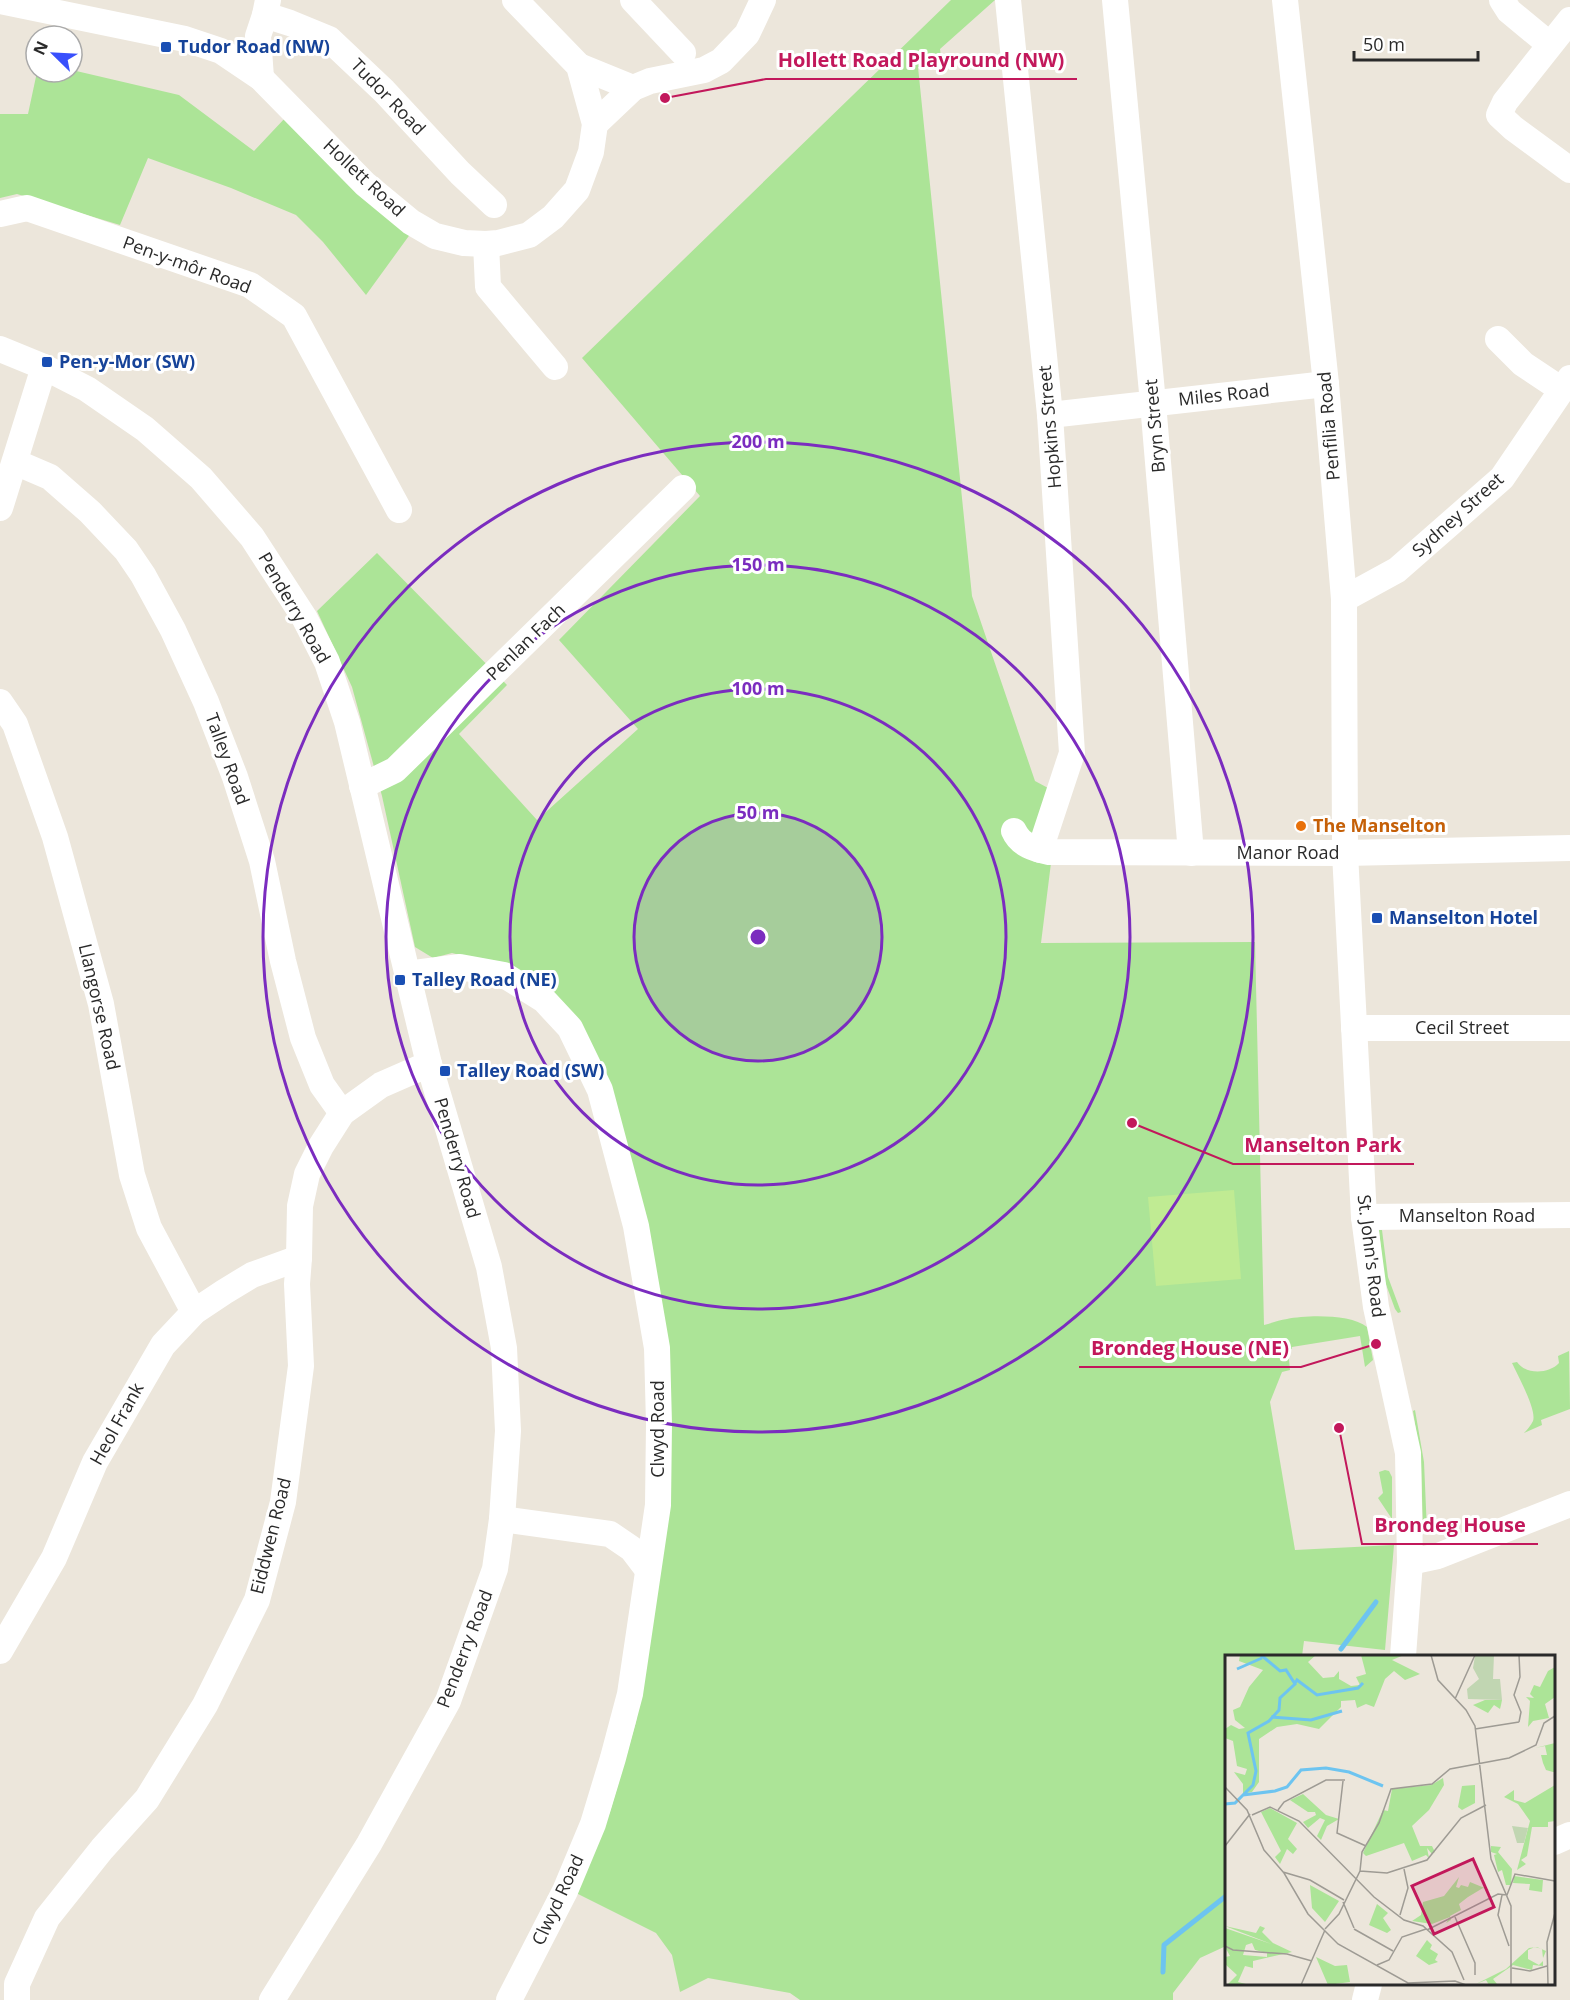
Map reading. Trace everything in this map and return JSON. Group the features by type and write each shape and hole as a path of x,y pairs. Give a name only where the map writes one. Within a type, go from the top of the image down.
{"street":[{"name":"Hollett Road","path":"515,0 579,66 633,88"},
{"path":"633,0 668,47"},
{"path":"595,124 633,88 650,81 704,70 722,61 747,34 763,0"},
{"name":"Hopkins Street","path":"1008,0 1050,415 1072,753 1040,850"},
{"name":"Bryn Street","path":"1115,0 1154,403 1191,853"},
{"name":"Penfilia Road","path":"1285,0 1326,384 1344,599 1346,853"},
{"path":"1502,0 1509,12 1550,44"},
{"name":"Hollett Road","path":"0,1 185,39 221,51 261,78 365,184 411,222 435,236 464,243 498,243 528,235 553,217 577,189 591,152 595,124 579,66"},
{"path":"221,51 263,17"},
{"path":"261,78 263,17"},
{"name":"Tudor Road","path":"263,17 290,23 329,39 384,91 494,205"},
{"path":"1570,20 1505,102 1499,115 1570,170"},
{"name":"Pen-y-môr Road","path":"0,214 27,208 250,285 294,316 399,510"},
{"path":"486,244 488,287 555,367"},
{"path":"1498,339 1523,364 1566,384"},
{"name":"Penderry Road","path":"0,349 87,389 146,429 201,478 252,537 304,617 327,662 347,722 429,1064 489,1267 504,1348 508,1431 502,1519 495,1569 448,1701 369,1844 272,2000"},
{"path":"0,508 44,368"},
{"name":"Miles Road","path":"1050,415 1326,384"},
{"name":"Sydney Street","path":"1344,599 1397,570 1502,478 1566,384"},
{"name":"Talley Road","path":"15,462 50,477 90,512 126,550 143,575 172,630 206,702 242,798 262,861 283,961 303,1038 322,1085 342,1113"},
{"name":"Penlan Fach","path":"363,786 395,770 683,488"},
{"name":"Llangorse Road","path":"0,702 15,724 55,837 101,1004 132,1175 149,1228 194,1312"},
{"name":"Manor Road","path":"1014,831 1017,838 1049,852 1346,853 1570,848"},
{"name":"St. John's Road","path":"1346,853 1364,1217 1376,1307 1408,1453 1410,1562 1402,1655"},
{"name":"Clwyd Road","path":"407,974 460,967 504,975 544,1000 570,1028 600,1090 636,1226 657,1348 659,1424 657,1505 630,1694 593,1824 565,1891 509,2000"},
{"name":"Cecil Street","path":"1354,1028 1570,1028"},
{"name":"Eiddwen Road","path":"17,2000 17,1984 47,1918 102,1849 147,1798 205,1705 257,1600 283,1502 301,1366 297,1284 300,1206 307,1174 342,1113 381,1085 429,1064"},
{"name":"Manselton Road","path":"1364,1217 1570,1215"},
{"name":"Heol Frank","path":"0,1651 54,1558 95,1462 163,1345 194,1312 224,1292 252,1275 299,1258"},
{"path":"1410,1562 1438,1556 1570,1504"},
{"path":"610,1534 635,1525 657,1505"},
{"path":"502,1519 610,1534 632,1549 648,1570"},
{"path":"1555,1842 1570,1835"},
{"path":"1365,2000 1369,1985"}],"green space":[{"path":"951,0 995,0 940,49 942,66 918,67 972,596 1035,781 1048,788 1051,863 1041,943 1255,942 1264,1325 1284,1319 1306,1317 1351,1320 1367,1327 1373,1360 1365,1367 1360,1336 1292,1347 1288,1350 1290,1370 1282,1372 1270,1402 1295,1550 1394,1545 1385,1650 1304,1641 1302,1655 1225,1655 1225,1946 1200,1958 1173,1993 1173,2000 800,2000 790,1993 708,1978 680,1992 672,1955 656,1933 576,1893 610,1812 636,1722 653,1618 669,1433 595,1055 503,966 452,953 433,958 415,947 382,796 352,687 317,611 377,553 507,685 459,734 537,820 638,729 559,640 700,496 582,358"},
{"path":"84,73 179,95 254,151 286,117 411,233 366,295 323,242 296,215 231,188 148,158 120,225 17,194 0,198 0,114 28,114 34,84 84,84"},
{"path":"1234,1190 1241,1279 1156,1286 1148,1197"},
{"path":"1379,1230 1382,1230 1388,1277 1401,1312 1398,1313 1384,1279"},
{"path":"1569,1351 1570,1409 1541,1420 1542,1425 1524,1433 1533,1421 1532,1409 1512,1363 1517,1362 1532,1371 1544,1371 1555,1367 1559,1363 1558,1356"},
{"path":"1415,1410 1424,1462 1427,1531 1423,1530 1421,1462 1413,1411"},
{"path":"1389,1471 1392,1477 1392,1519 1378,1498 1383,1493 1379,1472"}],"waterway":[{"path":"1341,1649 1376,1602"},
{"path":"1163,1972 1164,1945 1225,1897"}],"place":[{"name":"Tudor Road (NW)","path":"166,47"},
{"name":"Hollett Road Playround (NW)","path":"665,98"},
{"name":"Pen-y-Mor (SW)","path":"47,362"},
{"name":"The Manselton","path":"1301,826"},
{"name":"Manselton Hotel","path":"1377,918"},
{"name":"Talley Road (NE)","path":"400,980"},
{"name":"Talley Road (SW)","path":"445,1071"},
{"name":"Manselton Park","path":"1132,1123"},
{"name":"Brondeg House (NE)","path":"1376,1344"},
{"name":"Brondeg House","path":"1339,1428"}]}
